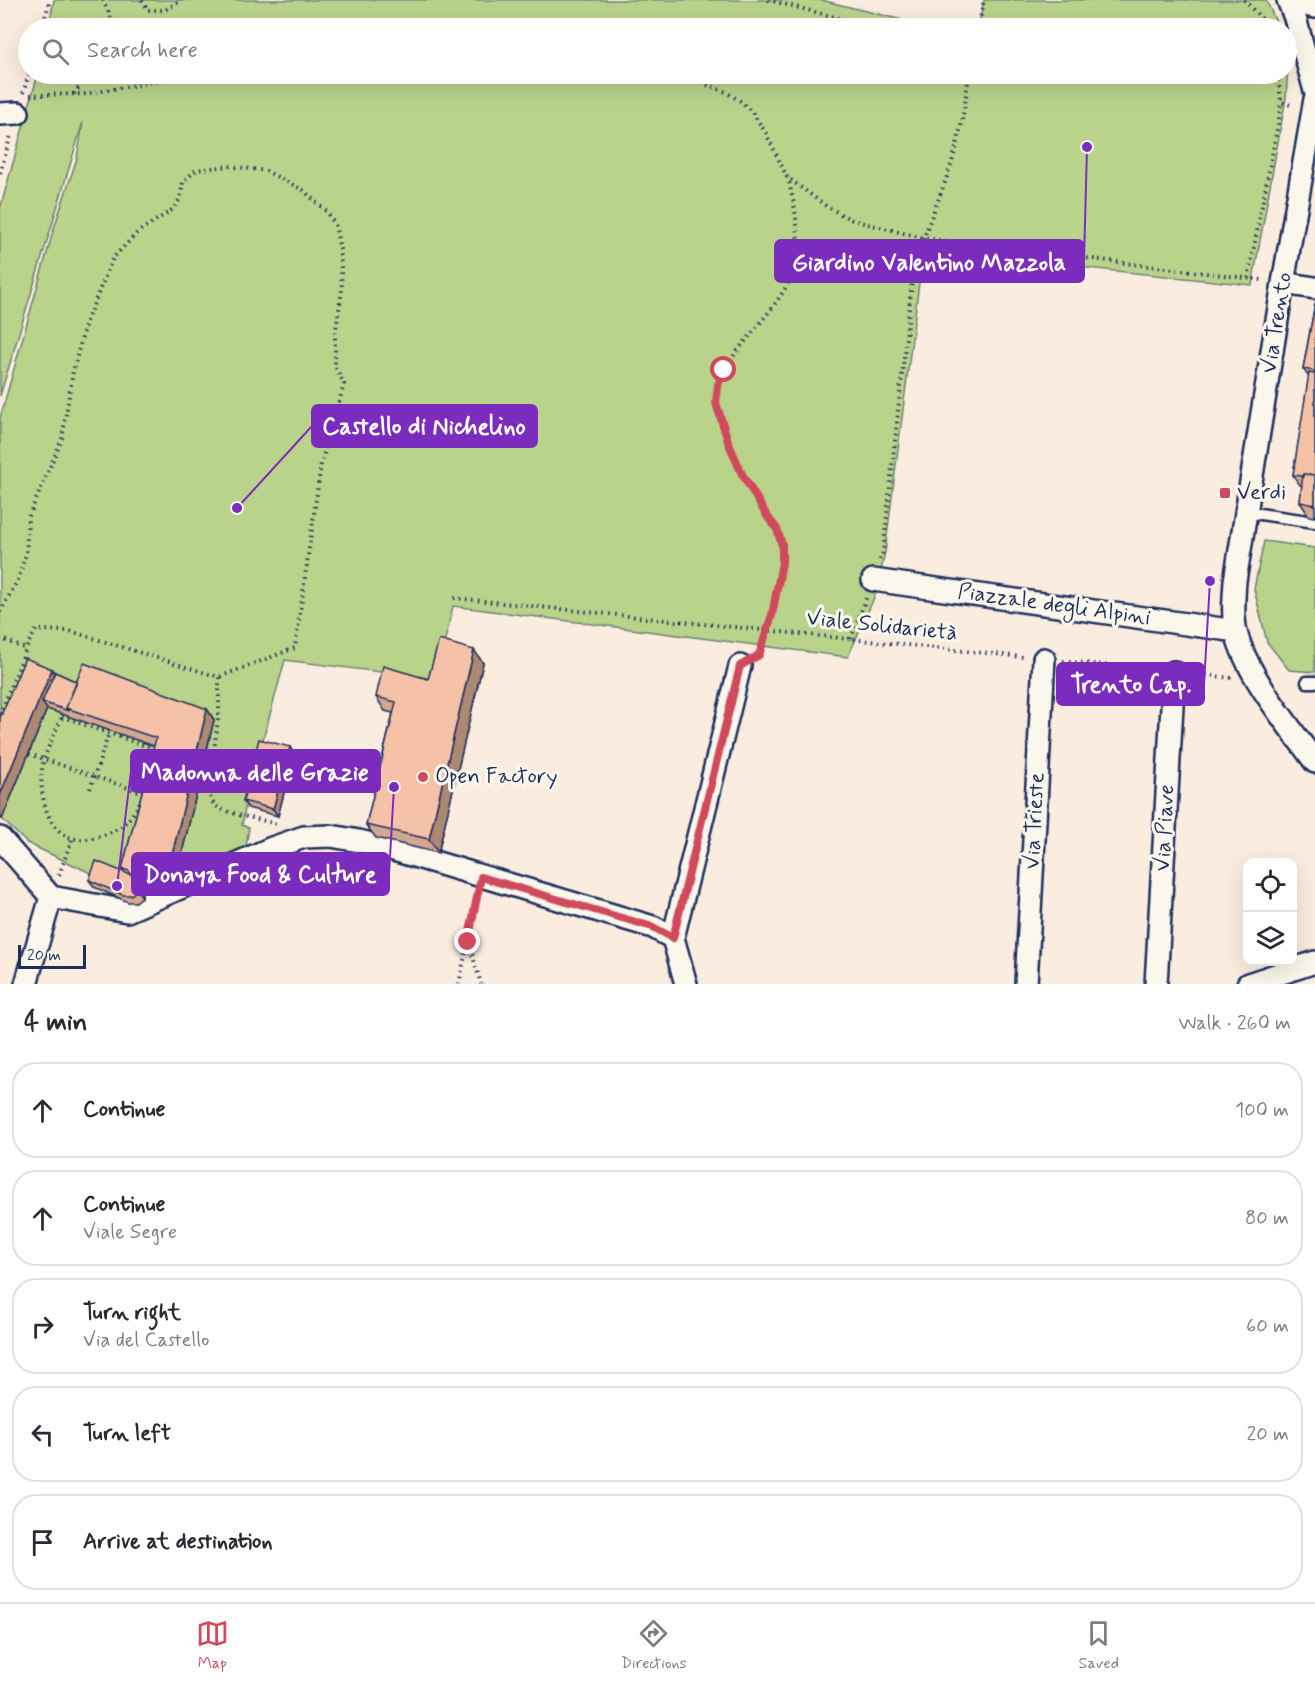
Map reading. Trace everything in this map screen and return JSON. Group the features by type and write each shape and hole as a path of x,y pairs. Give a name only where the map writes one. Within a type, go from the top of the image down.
{"street":[{"path":"1290,0 1315,7"},
{"name":"Via Trento","path":"1290,0 1295,18"},
{"name":"Via Trento","path":"1297,27 1314,101 1235,581 1233,616 1245,658 1315,762"},
{"path":"1283,283 1315,288"},
{"name":"Piazzale degli Alpini","path":"873,580 1236,631"},
{"name":"Via Trieste","path":"1026,984 1044,659"},
{"path":"686,984 673,938 740,666"},
{"name":"Via Piave","path":"1156,984 1174,672"},
{"path":"0,838 51,897 127,911 272,848 304,837 331,836 359,841 653,927 673,938"},
{"path":"26,984 51,897"},
{"path":"1248,984 1315,962"}],"lane":[{"path":"1246,512 1315,522"}],"path":[{"path":"45,18 50,0"},
{"path":"103,0 111,18"},
{"path":"142,0 148,10 165,10 182,0"},
{"path":"768,0 839,18"},
{"path":"980,18 984,0"},
{"path":"1244,0 1261,18"},
{"path":"74,94 82,84"},
{"path":"14,107 43,96 147,84"},
{"path":"705,84 726,92 740,101 752,112 766,133 787,177 798,234 789,281 724,370 718,385 716,403 729,444 742,474 777,529 782,545 782,563 768,631 759,655 740,666"},
{"path":"883,552 916,259 951,166 962,126 968,84"},
{"path":"1248,278 1277,130 1281,102 1279,84"},
{"path":"1281,102 1314,101"},
{"path":"0,612 18,580 26,554 28,518 62,439 73,371 86,322 113,258 138,232 171,210 180,199 183,182 196,170 229,166 266,171 303,190 327,212 335,225 340,250 342,290 335,336 335,366 344,384 321,464 295,648 219,677 70,631 36,630 0,714"},
{"path":"787,177 826,206 852,220 923,238 1283,283"},
{"name":"Viale Solidarietà","path":"454,598 1258,680"},
{"path":"0,638 26,649"},
{"path":"219,677 219,712 208,788 210,798 214,805 224,811 289,827 304,837"},
{"path":"62,717 157,750 137,807 126,822 112,832 83,840 72,839 60,832 50,820 44,802 44,760 62,717"},
{"path":"90,789 109,733"},
{"path":"28,754 143,793"},
{"path":"51,897 72,839"},
{"path":"459,984 481,877"},
{"path":"468,942 481,984"}],"green space":[{"path":"54,0 821,0 894,18 50,18"},
{"path":"984,0 1266,0 1274,18 980,18"},
{"path":"35,84 1287,84 1252,285 923,251 885,552 876,593 848,657 453,606 436,679 285,660 247,797 242,825 249,828 246,846 173,890 142,890 142,897 128,902 94,887 97,876 27,843 0,817 0,418 54,228 77,158 83,122 0,396 0,209"},
{"path":"1264,541 1315,548 1315,672 1289,670 1267,642 1254,589"}],"building":[{"path":"1315,304 1315,371 1303,369"},
{"path":"1309,373 1315,374 1315,475 1293,475"},
{"path":"1303,474 1315,475 1315,505 1300,502"},
{"name":"Open Factory","path":"439,640 474,650 429,839 366,825 396,702 376,697 383,666 428,679"},
{"path":"25,658 52,669 0,795 0,718"},
{"path":"84,663 207,709 166,880 134,880 129,871 122,869 156,738 66,708"},
{"path":"55,672 77,682 66,708 69,711 42,702"},
{"path":"259,739 290,747 273,809 243,801"},
{"path":"96,861 131,875 137,883 137,890 131,895 123,895 89,880"}],"place":[{"name":"Giardino Valentino Mazzola","path":"1087,147"},
{"name":"Verdi","path":"1225,493"},
{"name":"Castello di Nichelino","path":"237,508"},
{"name":"Trento Cap.","path":"1210,581"},
{"name":"Open Factory","path":"423,777"},
{"name":"Donaya Food & Culture","path":"394,787"},
{"name":"Madonna delle Grazie","path":"117,886"}],"route":[{"path":"468,942 481,877 653,927 673,938 740,666 759,655 772,615 782,563 782,545 777,529 742,474 729,444 716,403 718,385 724,370"}]}
